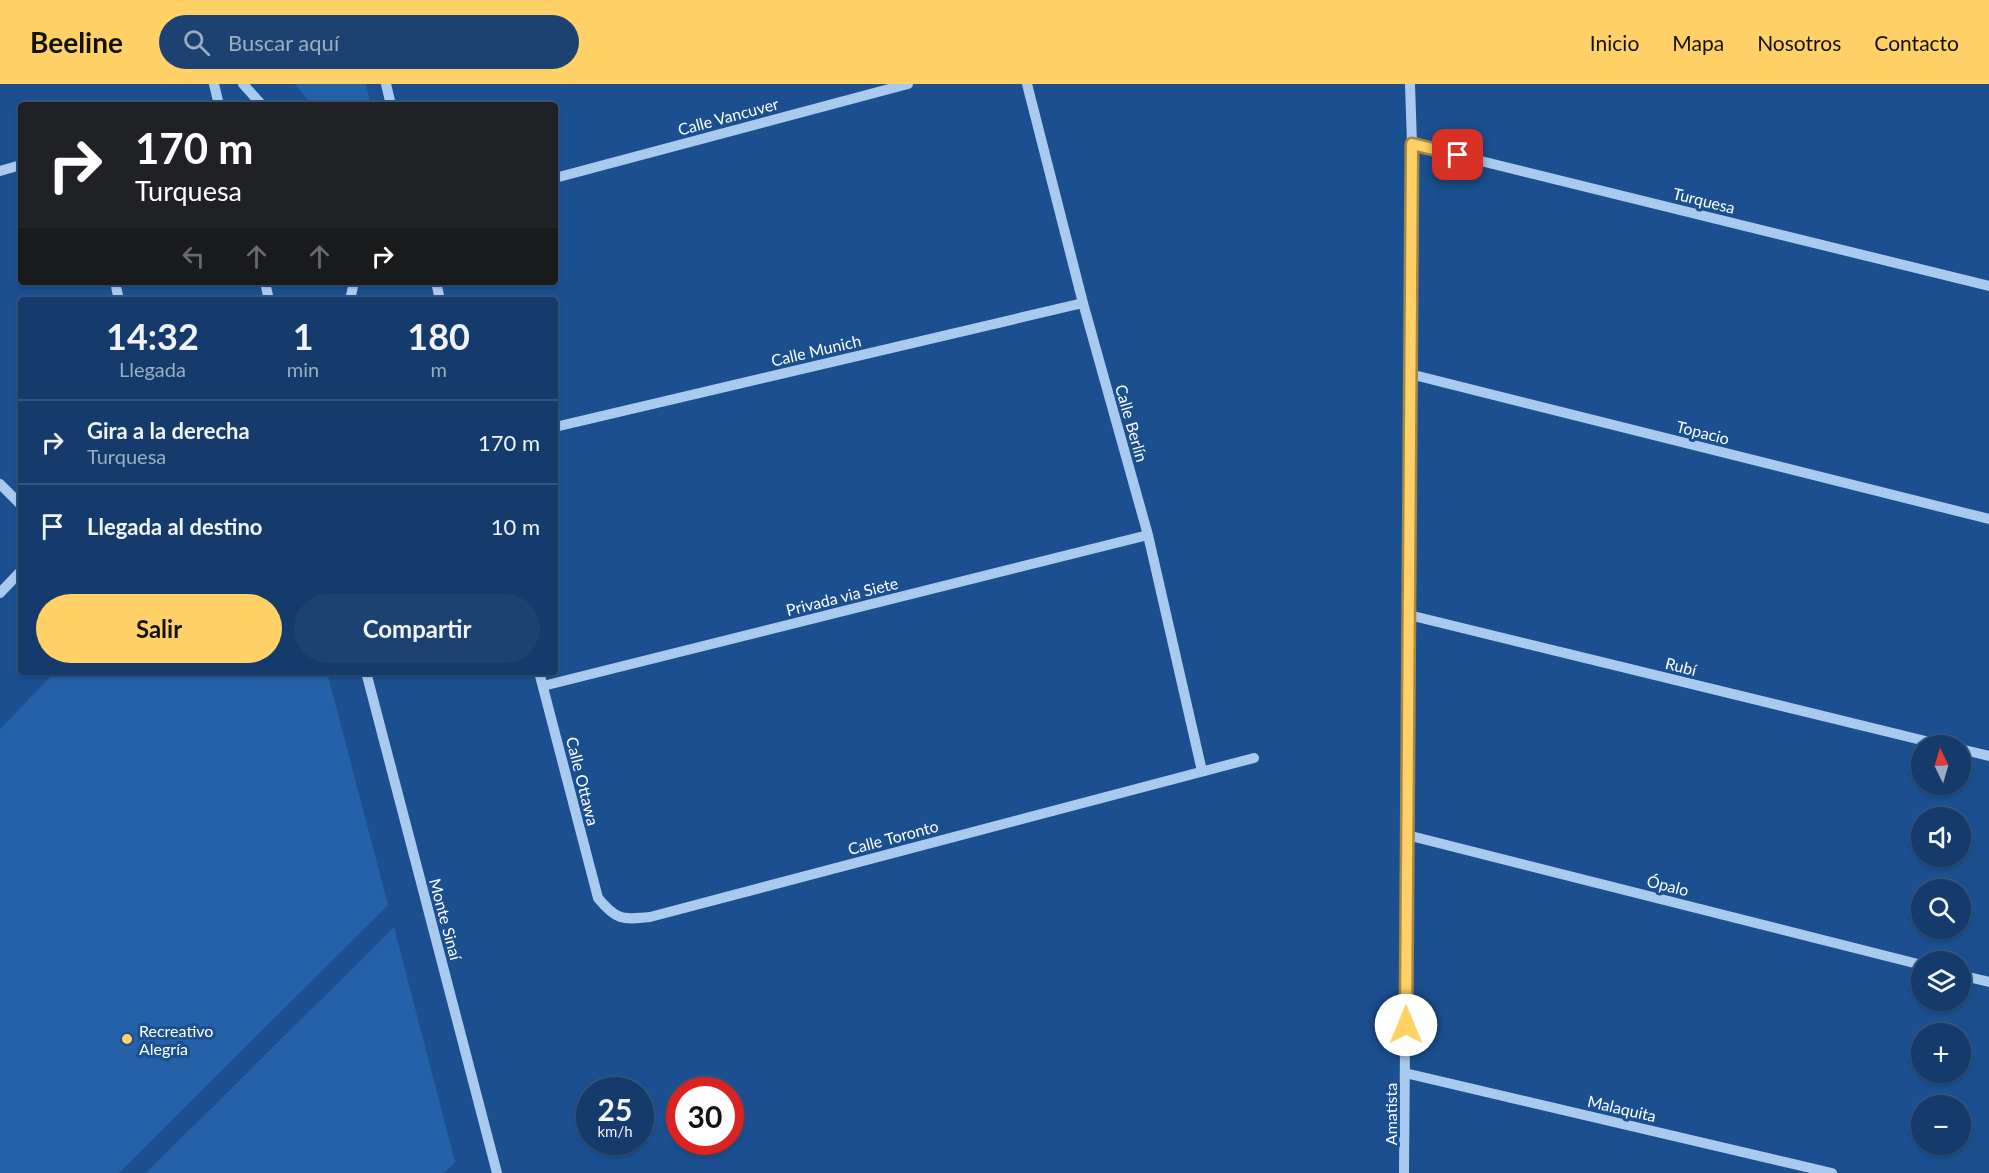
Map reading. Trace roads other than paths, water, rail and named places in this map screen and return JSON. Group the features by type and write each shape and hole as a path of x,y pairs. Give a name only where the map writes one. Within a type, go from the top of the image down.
{"street":[{"path":"214,84 218,102"},
{"path":"243,84 259,102"},
{"path":"386,84 390,102"},
{"name":"Calle Vancuver","path":"558,177 908,84"},
{"name":"Calle Berlín","path":"1027,84 1083,303 1148,535 1202,771"},
{"name":"Amatista","path":"1404,1173 1412,144 1410,84"},
{"name":"Turquesa","path":"1412,144 1989,286"},
{"path":"0,171 18,166"},
{"name":"Calle Munich","path":"558,426 1083,303"},
{"name":"Topacio","path":"1410,375 1989,519"},
{"path":"0,484 18,501"},
{"name":"Privada via Siete","path":"543,687 1148,535"},
{"path":"0,593 18,574"},
{"name":"Rubí","path":"1409,615 1911,737"},
{"name":"Monte Sinaí","path":"367,675 497,1173"},
{"name":"Calle Ottawa","path":"540,675 598,898"},
{"path":"1971,752 1989,756"},
{"name":"Calle Toronto","path":"598,898 610,913 627,920 650,917 1254,758"},
{"name":"Ópalo","path":"1407,835 1911,962"},
{"path":"1971,978 1989,982"},
{"name":"Malaquita","path":"1405,1073 1832,1173"}],"place":[{"name":"Recreativo Alegría","path":"127,1039"}]}
